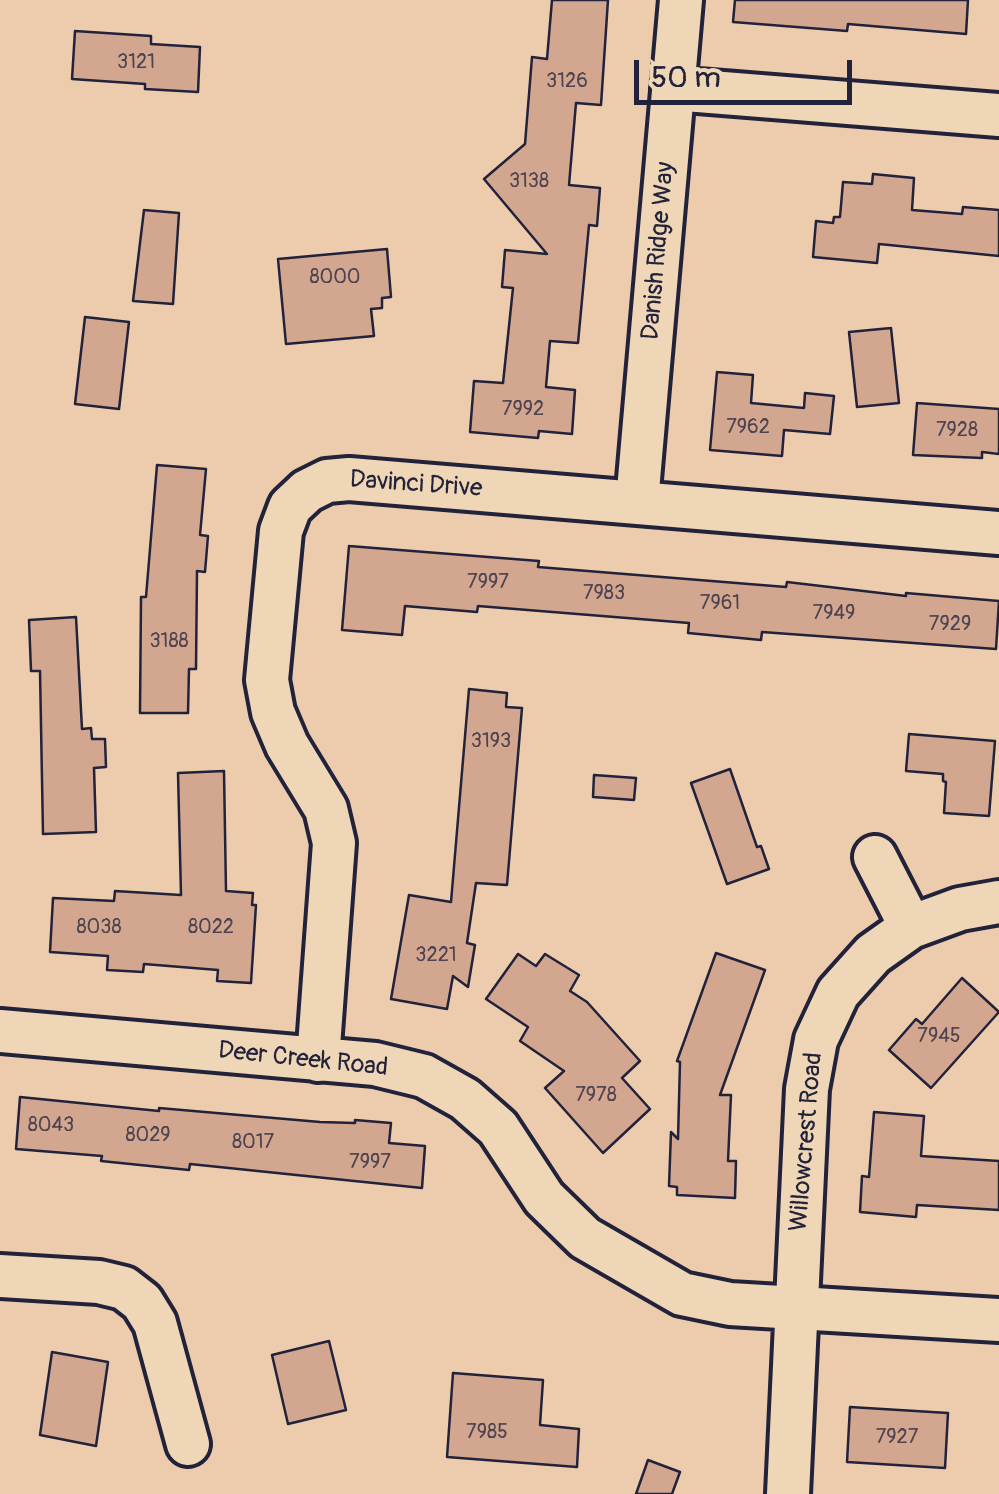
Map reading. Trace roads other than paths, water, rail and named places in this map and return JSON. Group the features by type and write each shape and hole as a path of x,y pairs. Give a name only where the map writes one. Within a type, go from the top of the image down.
{"street":[{"name":"Danish Ridge Way","path":"637,502 681,0"},
{"path":"673,89 999,116"},
{"name":"Davinci Drive","path":"318,1060 334,843 326,809 287,745 274,712 268,680 281,532 290,507 307,491 327,481 349,479 999,533"},
{"path":"876,858 911,927"},
{"name":"Willowcrest Road","path":"788,1494 808,1090 816,1040 838,993 873,954 911,927 999,902"},
{"name":"Deer Creek Road","path":"0,1032 375,1064 424,1076 465,1099 498,1128 544,1198 586,1238 682,1294 730,1304 999,1320"},
{"path":"0,1276 99,1282 124,1288 142,1302 154,1324 188,1444"}]}
